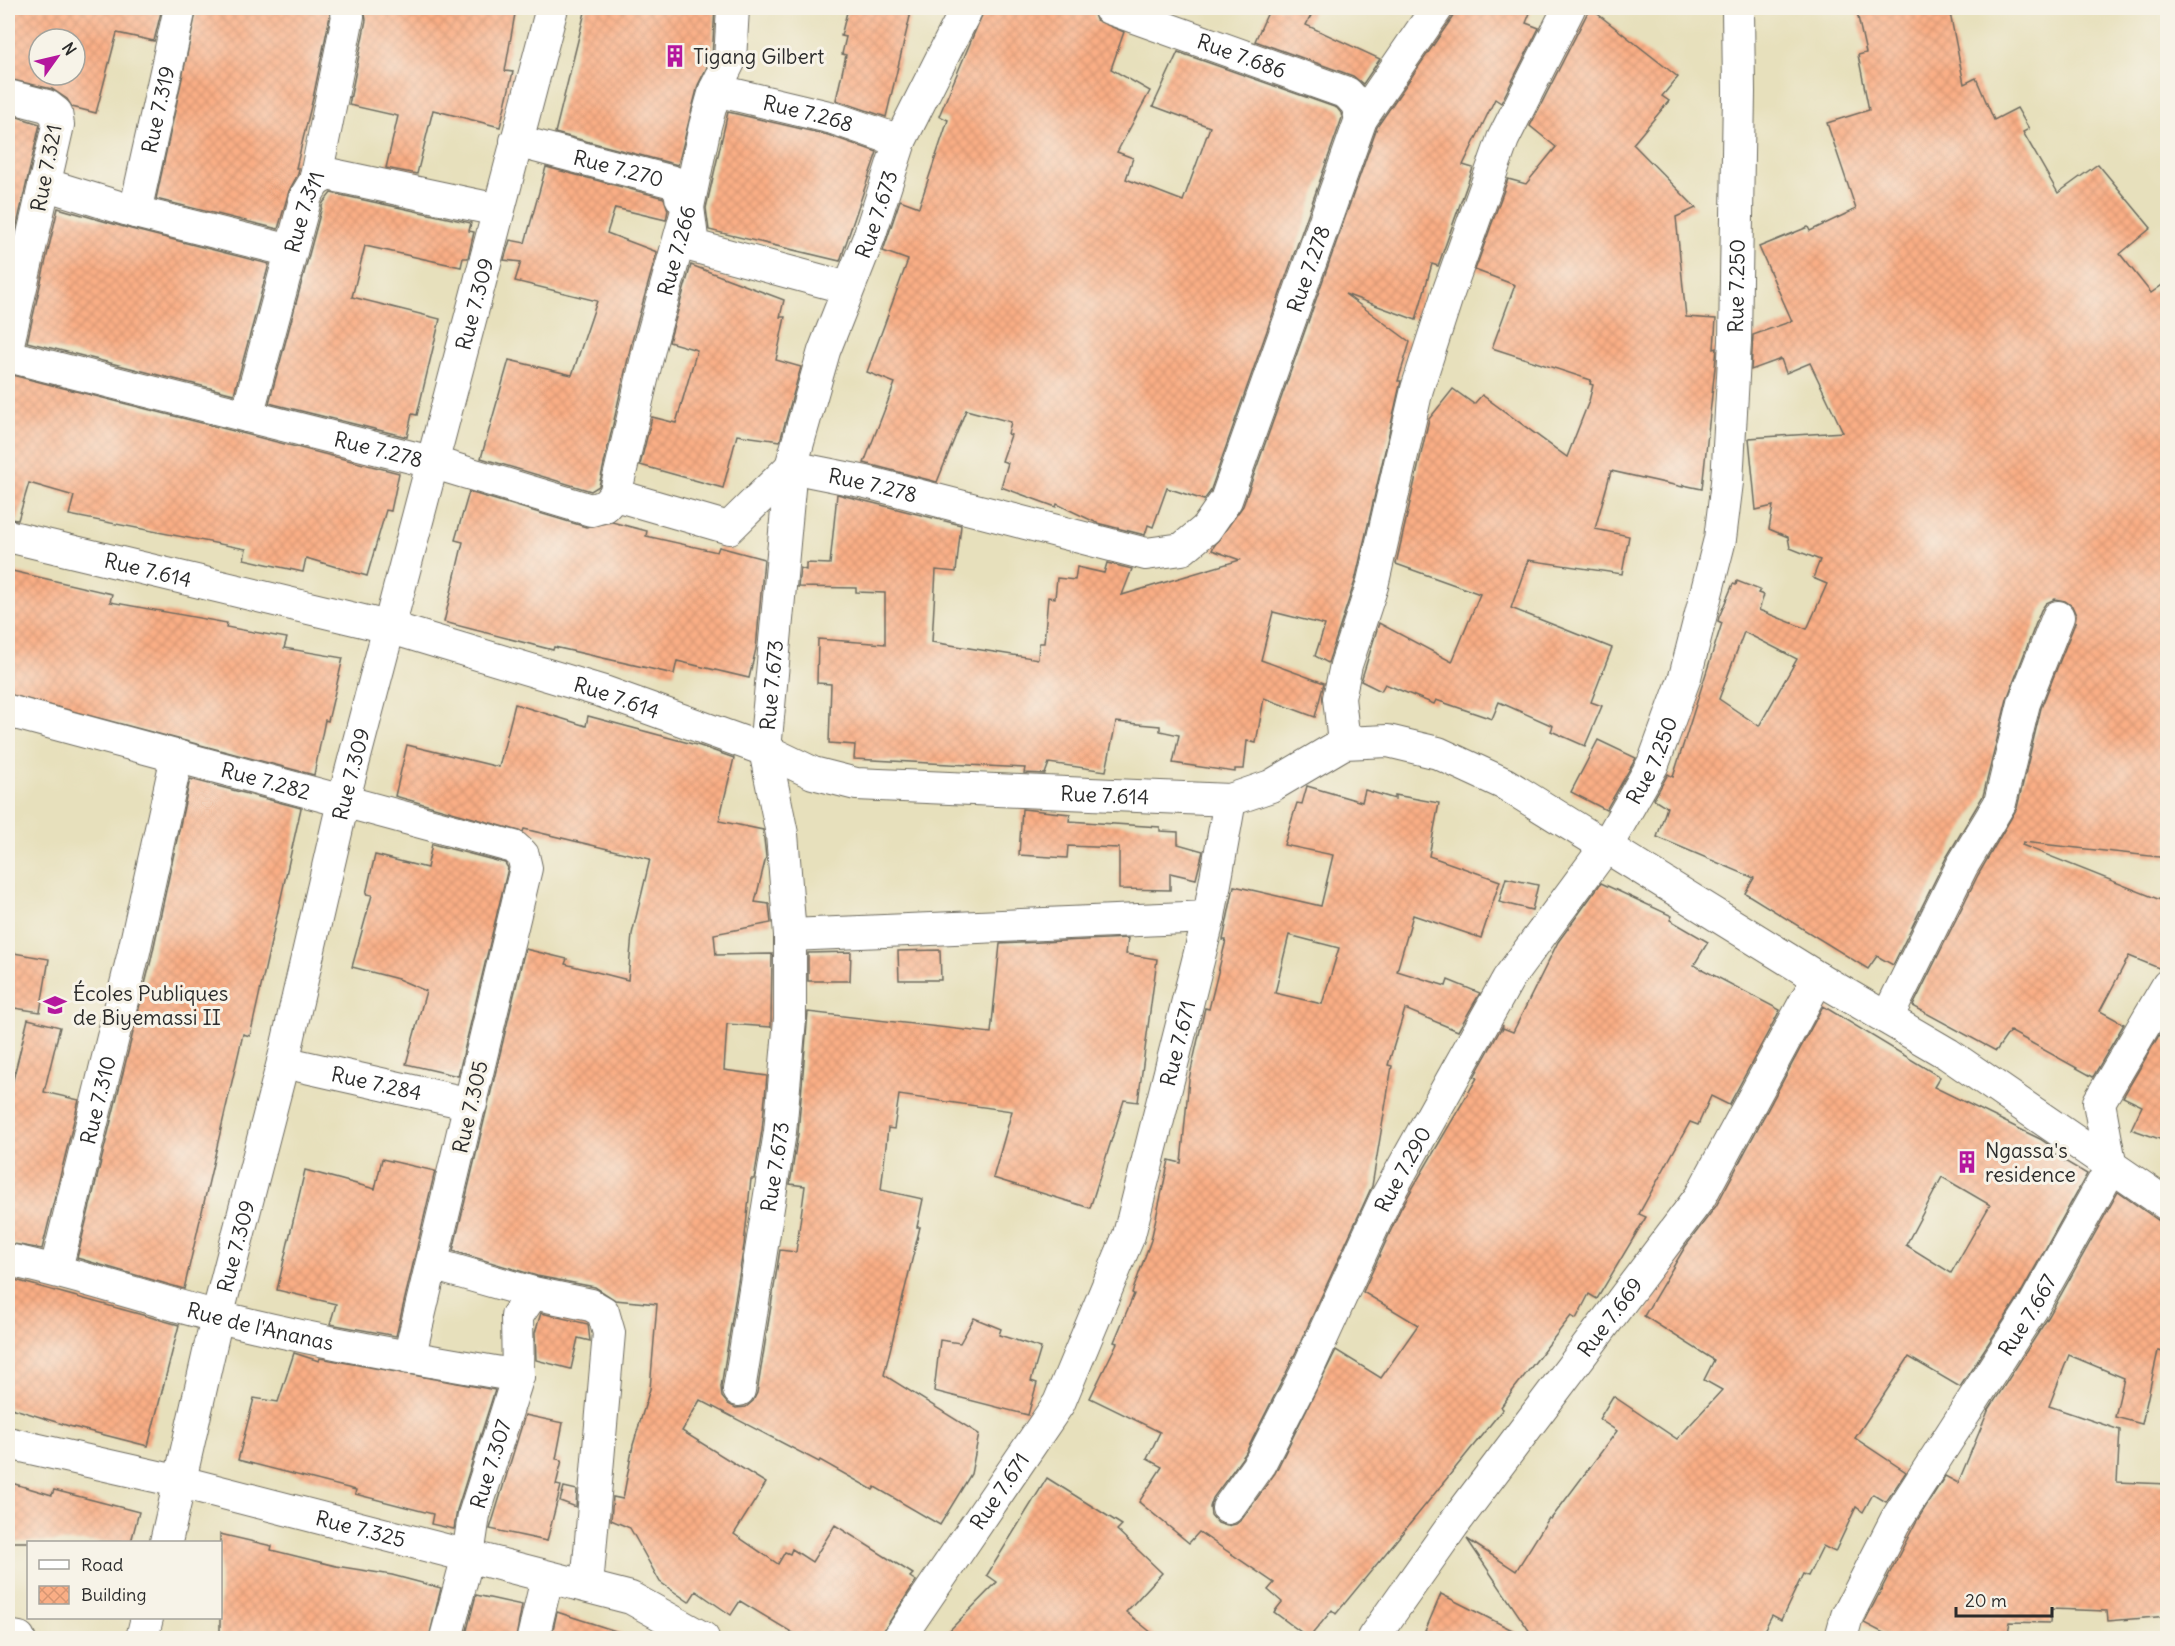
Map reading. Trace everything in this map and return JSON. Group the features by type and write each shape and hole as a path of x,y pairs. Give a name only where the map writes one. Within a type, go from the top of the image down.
{"street":[{"name":"Rue 7.319","path":"135,212 180,8"},
{"name":"Rue 7.311","path":"247,416 306,196 315,180 348,16 346,8"},
{"name":"Rue 7.309","path":"166,1541 217,1317 283,1062 343,802 552,8"},
{"name":"Rue 7.266","path":"615,495 650,345 688,207 715,90 730,60 733,8"},
{"name":"Rue 7.673","path":"739,1390 780,1132 790,1019 790,935 782,834 765,750 791,467 824,351 869,237 900,141 968,8"},
{"name":"Rue 7.686","path":"1109,8 1347,93 1357,104 1361,119"},
{"name":"Rue 7.278","path":"791,467 866,482 1146,554 1182,549 1206,529 1226,500 1361,119 1437,8"},
{"path":"1344,743 1339,698 1346,665 1372,586 1417,389 1447,296 1503,139 1569,8"},
{"name":"Rue 7.250","path":"1607,845 1653,764 1685,677 1720,539 1727,482 1735,341 1738,8"},
{"name":"Rue 7.268","path":"715,90 833,118 900,141"},
{"name":"Rue 7.321","path":"8,96 47,106 56,113 58,125 8,344"},
{"name":"Rue 7.270","path":"516,141 673,182 682,190 681,197 688,207 693,246 848,288"},
{"path":"315,180 327,174 498,210"},
{"path":"44,184 135,212 291,251"},
{"name":"Rue 7.278","path":"8,356 431,462 591,510 604,506 615,495"},
{"path":"615,495 729,528 791,467"},
{"name":"Rue 7.614","path":"8,536 388,627 604,692 765,750 813,773 856,784 1230,800"},
{"path":"1887,1018 1962,866 2000,803 2024,703 2058,617"},
{"name":"Rue 7.282","path":"8,711 514,847 523,855"},
{"path":"1230,800 1271,786 1344,743 1388,741 1438,753 1504,784 1607,845 1818,978 1948,1054 2168,1205"},
{"name":"Rue 7.310","path":"56,1269 133,956 177,756"},
{"name":"Rue 7.671","path":"899,1638 1059,1403 1129,1234 1209,917 1230,800"},
{"name":"Rue 7.290","path":"1228,1508 1260,1463 1305,1375 1385,1200 1508,979 1607,845"},
{"name":"Rue 7.305","path":"409,1358 471,1104 525,868 523,855"},
{"path":"790,935 1209,917"},
{"name":"Rue 7.669","path":"1373,1638 1453,1525 1700,1197 1818,978"},
{"path":"2111,1168 2099,1102 2168,985"},
{"name":"Rue 7.284","path":"283,1062 471,1104"},
{"name":"Rue 7.667","path":"1841,1638 1847,1616 1896,1520 2033,1307 2111,1168"},
{"name":"Rue de l'Ananas","path":"8,1260 56,1269 217,1317 409,1358 518,1376"},
{"path":"432,1264 533,1293 591,1305 603,1312 609,1333 587,1586"},
{"name":"Rue 7.307","path":"446,1638 468,1556 474,1515 518,1376 517,1316 533,1293"},
{"name":"Rue 7.325","path":"8,1443 181,1482 631,1598 704,1638"},
{"path":"533,1638 547,1578"},
{"path":"142,1638 147,1619"},
{"path":"8,1636 19,1638"}],"building":[{"path":"8,8 162,8 154,41 117,33 96,113 72,107 67,99 52,89 43,87 87,87 87,27 27,27 27,83 8,79"},
{"path":"197,8 329,8 330,16 296,168 299,168 298,174 289,191 278,229 156,199"},
{"path":"364,8 516,8 505,71 513,72 500,127 433,110 417,174 386,168 398,116 349,105 366,20"},
{"path":"586,8 715,8 712,57 698,85 678,165 555,133"},
{"path":"848,8 912,8 886,117 836,100 846,55 842,54 846,37 841,36"},
{"path":"985,8 1092,8 1096,20 1124,32 1111,69 1150,91 1117,152 1133,158 1126,179 1183,201 1210,127 1153,106 1178,52 1337,108 1341,113 1342,118 1210,492 1204,500 1167,488 1153,527 1148,525 1145,535 1097,523 1057,504 1056,507 1001,487 1008,463 1002,461 1011,435 1008,434 1011,422 966,410 937,482 864,463 895,383 867,372 908,260 883,251 900,200 919,207 948,120 939,116"},
{"path":"1270,8 1315,8 1306,25 1380,59 1363,84 1353,76 1255,41"},
{"path":"1455,8 1532,8 1526,23 1539,28 1501,103 1495,99 1463,165 1473,168 1438,266 1432,264 1416,320 1345,294 1410,342 1398,381 1401,381 1355,581 1328,663 1315,656 1325,625 1273,612 1261,660 1324,683 1315,717 1264,698 1256,743 1247,741 1244,769 1235,769 1235,772 1173,763 1179,735 1160,731 1160,726 1116,722 1106,771 1049,763 1045,774 1024,773 1025,768 854,759 855,745 829,743 831,684 817,683 818,639 885,644 885,593 856,592 856,588 798,587 800,568 806,570 806,563 830,564 837,494 961,525 956,572 936,570 932,642 1038,659 1039,643 1044,643 1048,597 1055,598 1057,578 1075,580 1077,567 1104,573 1107,563 1132,569 1122,595 1240,560 1212,550 1243,506 1377,127 1452,18"},
{"path":"1590,8 1678,77 1662,96 1669,101 1633,144 1696,208 1676,217 1686,317 1716,319 1714,349 1717,348 1702,489 1611,471 1595,529 1629,536 1622,574 1528,560 1511,608 1612,648 1591,702 1602,706 1585,746 1551,731 1553,726 1499,702 1492,719 1436,700 1434,704 1385,684 1381,691 1361,681 1379,623 1452,662 1480,594 1396,564 1429,419 1453,389 1474,404 1482,395 1567,457 1589,401 1593,385 1590,384 1591,380 1492,348 1515,285 1475,270 1508,179 1526,184 1556,147 1530,126"},
{"path":"1856,8 1949,8 1964,84 1976,78 1994,120 2017,108 2029,129 2023,132 2058,193 2098,164 2151,228 2120,254 2151,293 2168,281 2168,413 2165,413 2168,450 2168,858 2023,842 2022,845 2168,903 2168,967 2161,969 2129,956 2100,1011 2124,1024 2093,1077 2010,1031 1996,1051 1913,1006 1978,875 2017,808 2041,708 2075,623 2076,615 2072,606 2065,601 2055,599 2046,603 2041,610 2007,699 1983,796 1946,858 1893,965 1877,956 1868,969 1745,893 1754,878 1657,837 1667,807 1654,799 1668,774 1673,777 1722,623 1718,621 1719,617 1733,584 1736,585 1737,581 1760,590 1758,593 1764,595 1759,610 1807,629 1827,584 1813,578 1820,560 1790,548 1788,537 1769,529 1773,506 1756,510 1749,438 1843,432 1810,363 1786,373 1781,359 1751,370 1753,335 1792,321 1759,247 1808,227 1810,231 1856,209 1827,123 1869,110 1858,55 1866,53","holes":["1744,632 1797,659 1759,726 1719,699"]},
{"path":"728,112 828,135 877,152 840,261 709,230 706,208"},
{"path":"8,114 40,124 11,251 8,251"},
{"path":"546,167 664,198 668,210 666,220 615,208 607,233 657,252 632,341 599,486 591,491 481,458 509,360 572,375 597,301 515,281 521,262 504,260 510,240 525,243"},
{"path":"331,193 471,223 469,231 474,232 468,258 463,258 461,267 365,246 352,297 440,319 417,415 412,414 407,437 269,403 323,203"},
{"path":"58,208 269,264 234,394 27,342"},
{"path":"691,265 784,300 780,317 785,317 776,360 801,367 780,441 737,435 723,488 640,465 652,417 676,423 697,350 669,342"},
{"path":"8,374 399,473 391,511 386,510 367,576 306,558 303,572 244,559 246,549 69,515 74,496 29,483 18,520 8,519"},
{"path":"469,492 586,527 612,522 647,531 646,536 717,552 719,547 764,559 756,649 749,678 677,661 674,674 554,647 553,650 444,622 463,542 455,540"},
{"path":"8,570 112,594 110,602 227,623 226,627 287,638 284,648 343,658 328,721 325,720 314,775 8,694"},
{"path":"515,704 586,726 588,716 700,746 734,758 719,821 763,830 766,857 755,902 769,904 771,923 714,934 716,955 772,954 771,1027 727,1024 724,1070 767,1076 762,1130 754,1179 751,1179 744,1245 721,1387 722,1397 736,1408 746,1407 757,1393 780,1250 796,1252 805,1186 790,1184 798,1134 808,1012 991,1033 1000,944 1128,938 1126,954 1157,959 1138,1102 1124,1100 1090,1208 993,1178 1012,1111 899,1095 894,1129 888,1128 881,1190 923,1199 917,1227 920,1227 884,1375 979,1434 971,1474 940,1525 875,1487 873,1490 820,1460 819,1462 700,1400 682,1431 766,1483 734,1534 778,1564 785,1552 790,1554 792,1549 812,1562 835,1525 913,1574 910,1577 916,1581 879,1638 801,1638 740,1601 731,1615 696,1591 689,1602 660,1582 630,1528 611,1520 613,1497 623,1499 633,1445 650,1389 657,1304 615,1300 595,1287 537,1276 453,1251 525,949 567,959 565,964 628,980 632,934 650,859 524,829 523,832 395,796 407,745 499,767"},
{"path":"1598,740 1636,758 1606,810 1571,792"},
{"path":"190,779 301,808 250,1036 243,1034 184,1289 77,1258 151,960"},
{"path":"1307,786 1362,802 1365,790 1395,799 1395,795 1439,803 1429,856 1500,881 1481,938 1413,915 1397,971 1446,986 1448,980 1480,993 1458,1031 1405,1009 1388,1065 1392,1066 1372,1186 1289,1367 1245,1454 1213,1498 1210,1507 1211,1515 1218,1523 1227,1526 1236,1524 1242,1519 1275,1473 1336,1350 1381,1378 1418,1325 1363,1292 1401,1208 1477,1078 1474,1077 1503,1025 1502,1031 1503,1028 1513,1032 1558,942 1601,883 1672,916 1670,920 1708,942 1694,965 1780,1010 1729,1105 1711,1096 1698,1125 1690,1122 1639,1214 1646,1217 1597,1299 1589,1294 1576,1319 1571,1316 1514,1389 1501,1407 1503,1409 1427,1503 1336,1614 1332,1610 1309,1638 1274,1612 1282,1602 1268,1590 1274,1583 1199,1532 1189,1543 1139,1502 1162,1467 1147,1459 1160,1432 1090,1398 1117,1343 1114,1342 1134,1294 1132,1293 1151,1240 1169,1160 1181,1163 1189,1079 1205,1008 1209,1009 1226,940 1223,940 1234,886 1321,906 1333,855 1284,845 1297,803 1302,804","holes":["1289,935 1339,948 1322,1004 1275,993"]},
{"path":"1022,809 1070,814 1069,821 1160,827 1160,831 1178,832 1178,844 1203,851 1196,879 1170,873 1170,890 1119,889 1119,848 1068,846 1067,858 1019,855"},
{"path":"432,844 505,863 508,868 458,1076 406,1064 426,991 398,979 352,967 372,895 366,894 375,855 427,868"},
{"path":"1506,878 1538,885 1532,910 1499,902"},
{"path":"940,950 941,980 899,980 898,951"},
{"path":"8,952 49,959 40,1012 8,1007"},
{"path":"851,952 850,981 808,981 808,953"},
{"path":"1823,1006 1940,1077 1934,1087 2040,1139 2049,1145 2046,1150 2087,1174 2018,1298 1960,1387 1909,1357 1855,1438 1906,1472 1886,1502 1873,1494 1863,1512 1856,1507 1835,1552 1823,1546 1808,1576 1803,1574 1781,1620 1772,1615 1760,1638 1604,1638 1564,1634 1562,1638 1534,1638 1467,1539 1516,1571 1549,1518 1551,1519 1617,1431 1599,1419 1613,1396 1677,1439 1722,1390 1704,1380 1714,1360 1644,1316 1685,1247 1716,1206","holes":["1942,1177 1990,1205 1951,1273 1906,1245"]},
{"path":"28,1019 60,1027 44,1092 79,1100 42,1249 8,1243 8,1083 12,1084"},
{"path":"2159,1035 2168,1040 2168,1142 2131,1129 2142,1106 2123,1097"},
{"path":"382,1159 435,1171 396,1336 330,1324 336,1304 277,1290 305,1170 375,1189"},
{"path":"2118,1192 2158,1220 2168,1223 2168,1353 2158,1351 2142,1424 2115,1417 2124,1378 2069,1355 2049,1406 2120,1430 2117,1482 2168,1484 2168,1616 2108,1621 2107,1611 2051,1609 2050,1623 2010,1622 2007,1638 1893,1638 1864,1623 1916,1522 1945,1476 1958,1483 1988,1411 2049,1316"},
{"path":"8,1278 179,1325 148,1446 69,1426 8,1407"},
{"path":"541,1313 588,1324 590,1341 578,1338 571,1369 536,1360 535,1333"},
{"path":"974,1318 1001,1329 999,1335 1041,1348 1031,1381 1037,1383 1028,1415 934,1391 940,1340 960,1343"},
{"path":"294,1353 319,1361 320,1358 495,1390 457,1510 454,1529 431,1524 433,1514 355,1494 356,1490 238,1460 254,1398 278,1402"},
{"path":"525,1415 563,1423 556,1459 562,1460 556,1485 561,1486 547,1541 490,1529"},
{"path":"1047,1478 1122,1525 1117,1530 1162,1573 1126,1612 1158,1638 942,1638 997,1582 987,1575"},
{"path":"8,1482 52,1495 54,1490 139,1512 131,1541 8,1542"},
{"path":"564,1487 577,1490 576,1507 560,1501"},
{"path":"220,1534 272,1546 271,1550 336,1566 392,1575 441,1588 429,1638 220,1638 222,1541 220,1541"},
{"path":"1441,1594 1528,1638 1422,1638"},
{"path":"476,1595 522,1605 516,1638 465,1638"},
{"path":"557,1612 622,1633 621,1638 551,1638"}],"place":[{"name":"Tigang Gilbert","path":"675,56"},
{"name":"Écoles Publiques de Biyemassi II","path":"55,1005"},
{"name":"Ngassa's residence","path":"1967,1162"}]}
